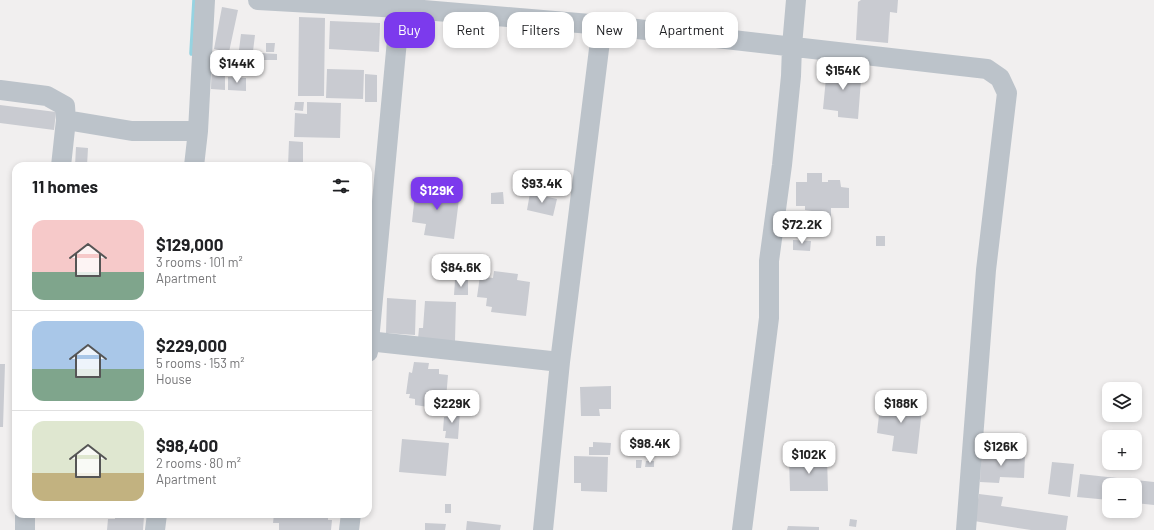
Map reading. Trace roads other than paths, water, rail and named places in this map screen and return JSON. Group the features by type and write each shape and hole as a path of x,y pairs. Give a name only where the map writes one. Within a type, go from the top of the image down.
{"street":[{"path":"194,162 198,131 205,0"},
{"path":"258,0 400,8 582,23"},
{"path":"742,530 769,318 769,261 784,150 796,0"},
{"path":"372,303 400,8"},
{"path":"637,29 987,69 1000,78 1007,93 986,270 966,530"},
{"path":"543,530 560,362 599,48"},
{"path":"0,90 47,96 65,106 66,120 61,162"},
{"path":"66,120 132,131 198,131"},
{"path":"372,345 560,362"},
{"path":"25,518 25,530"},
{"path":"155,530 156,518"},
{"path":"349,530 350,518"}],"waterway":[{"path":"192,53 195,0"}]}
